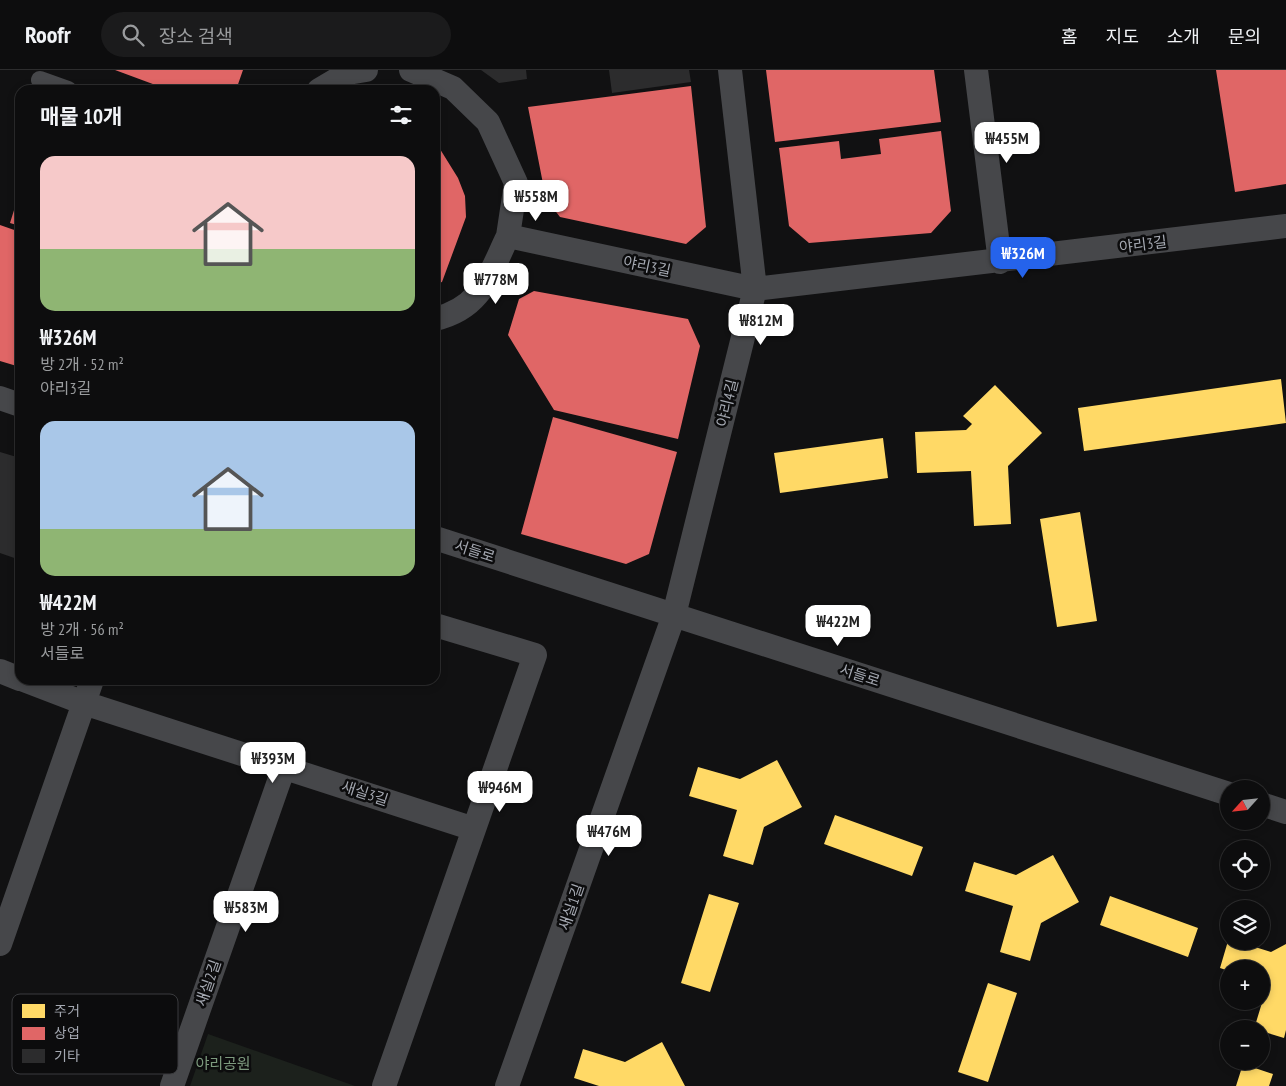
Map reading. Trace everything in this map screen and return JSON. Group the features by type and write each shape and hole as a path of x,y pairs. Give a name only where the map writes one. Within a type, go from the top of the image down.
{"street":[{"path":"328,85 348,73 366,70"},
{"path":"412,70 454,88 488,122 516,183 508,236 480,294 453,314 440,318"},
{"name":"야리4길","path":"674,615 755,289 730,70"},
{"path":"976,70 1000,262"},
{"path":"40,80 54,85"},
{"name":"야리3길","path":"508,236 755,289 1000,262 1286,226"},
{"path":"0,398 15,403"},
{"name":"서들로","path":"440,540 1220,791"},
{"name":"새실1길","path":"507,1086 674,615"},
{"path":"384,1086 535,655 440,626"},
{"path":"0,671 15,677"},
{"path":"37,685 84,703"},
{"path":"0,944 90,685"},
{"name":"새실3길","path":"84,703 474,829"},
{"name":"새실2길","path":"178,1069 284,767"},
{"path":"1270,807 1286,812"},
{"name":"새실2길","path":"172,1086 176,1074"}],"green space":[{"name":"야리공원","path":"208,1034 355,1086 190,1086"}],"building: 주거":[{"path":"1281,379 1286,423 1084,451 1078,408"},
{"path":"995,385 1042,433 1008,466 1011,524 974,526 971,471 917,473 915,432 966,430 972,424 963,416"},
{"path":"883,438 888,478 780,493 774,453"},
{"path":"1080,512 1097,621 1057,627 1040,519"},
{"path":"777,760 802,807 764,827 753,865 723,856 737,810 689,796 698,767 740,779"},
{"path":"835,815 923,847 912,876 824,844"},
{"path":"1053,855 1079,902 1041,923 1030,961 1000,952 1013,906 965,891 974,862 1016,875"},
{"path":"709,894 739,903 710,992 681,983"},
{"path":"1110,896 1198,928 1188,957 1100,925"},
{"path":"1286,944 1286,1030 1284,1038 1270,1034 1270,1020 1257,1020 1260,1010 1270,1010 1270,960 1222,960 1225,950 1265,950 1271,952"},
{"path":"988,983 1017,993 988,1082 958,1072"},
{"path":"662,1042 685,1086 599,1086 574,1078 583,1049 625,1062"},
{"path":"1241,1070 1261,1070 1273,1074 1269,1086 1236,1086"}],"building: 상업":[{"path":"115,70 243,70 238,85 156,85"},
{"path":"766,70 934,70 941,122 775,142"},
{"path":"1216,70 1286,70 1286,184 1235,192"},
{"path":"691,86 706,227 686,244 560,217 546,199 528,107"},
{"path":"941,131 951,211 931,233 809,243 789,226 779,148 839,141 841,159 881,154 879,139"},
{"path":"440,149 458,178 465,196 466,217 442,282 440,283"},
{"path":"15,207 15,224 10,223"},
{"path":"0,225 15,230 15,366 0,361"},
{"path":"534,291 688,319 700,346 678,439 554,410 508,335 519,299"},
{"path":"553,417 677,452 649,554 626,564 521,534"}],"building: 기타":[{"path":"481,70 526,70 527,79 499,83"},
{"path":"609,70 689,70 691,82 612,93"},
{"path":"0,452 15,456 15,558 0,553"}]}
